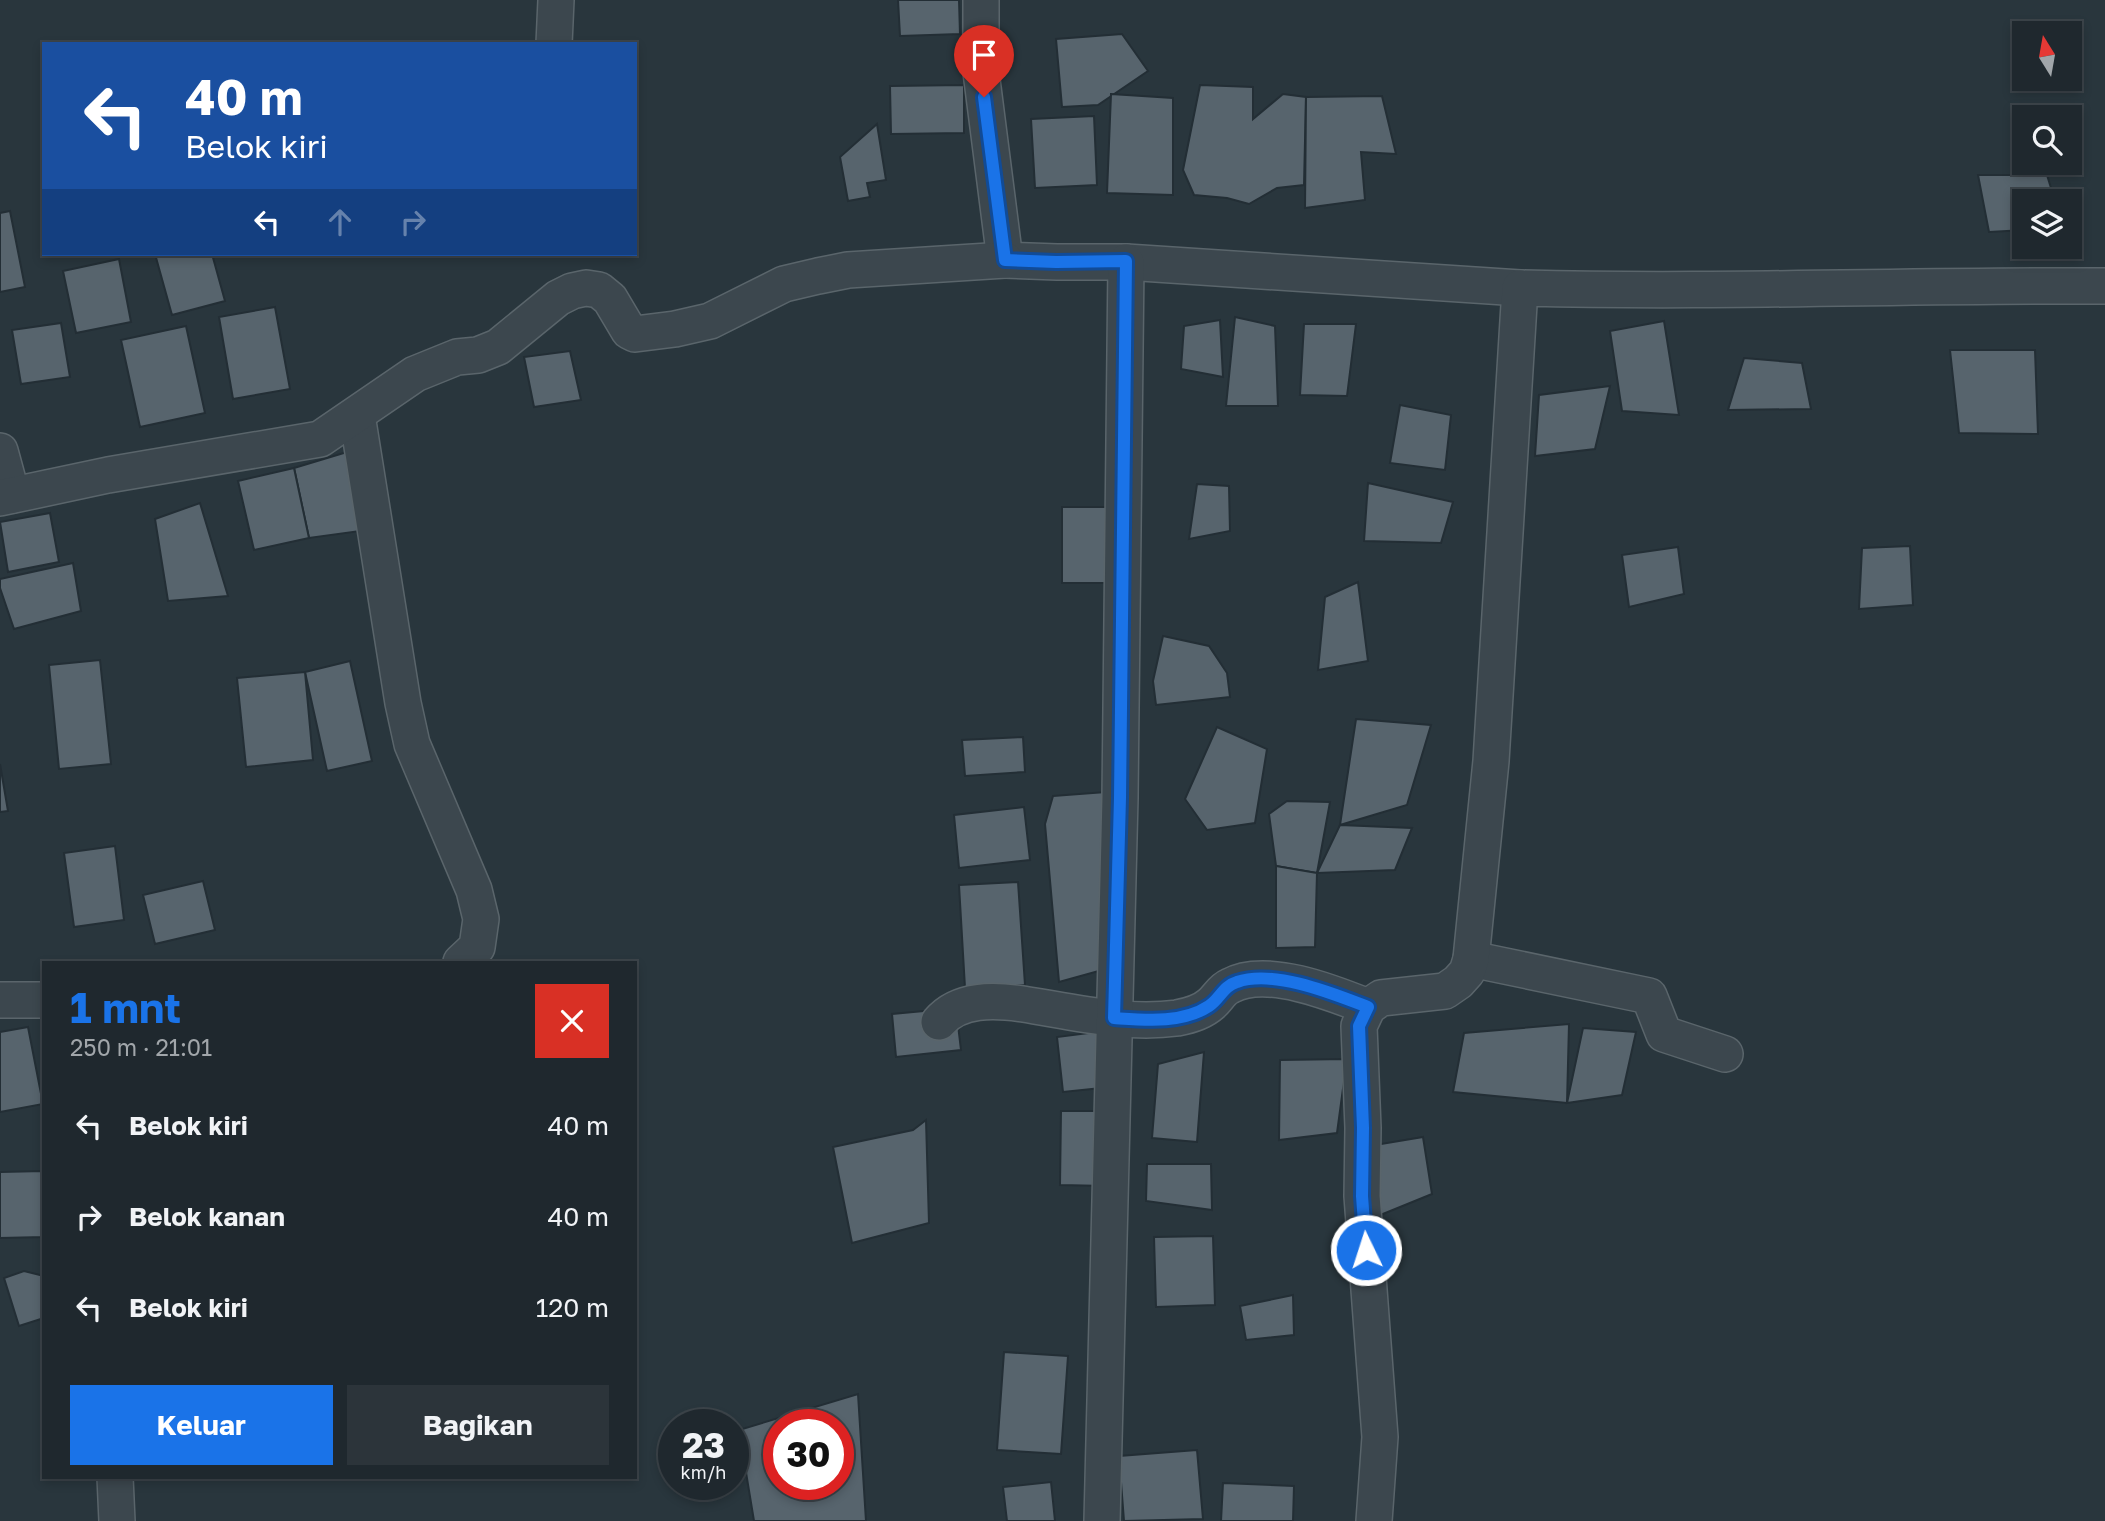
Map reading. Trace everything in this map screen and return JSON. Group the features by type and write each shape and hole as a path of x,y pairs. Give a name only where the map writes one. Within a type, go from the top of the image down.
{"street":[{"path":"554,42 556,0"},
{"path":"981,0 981,72 1005,260"},
{"path":"0,451 6,496 108,475 320,439 415,374 457,358 478,355 498,347 558,298 586,288 599,290 610,299 629,331 635,334 710,321 784,284 838,272 1005,260 1126,261 1520,288 1621,291 1959,285 2105,286"},
{"path":"1102,1521 1120,798 1126,261"},
{"path":"1374,1521 1380,1437 1362,1196 1363,1128 1359,1026 1368,1007 1381,998 1445,991 1467,972 1471,959 1491,761 1520,288"},
{"path":"363,411 403,703 412,744 474,890 481,919 477,947 462,961"},
{"path":"1471,959 1649,996 1664,1034 1725,1054"},
{"path":"939,1022 948,1012 970,1003 1003,1001 1114,1018 1151,1020 1180,1017 1198,1012 1212,1004 1224,989 1237,982 1256,979 1283,981 1327,991 1368,1007"},
{"path":"0,1000 42,1000"},
{"path":"115,1479 117,1521"}],"building":[{"path":"898,0 959,0 960,34 900,36"},
{"path":"1122,34 1148,71 1098,105 1062,107 1056,39"},
{"path":"964,85 964,133 891,134 890,86"},
{"path":"1200,85 1253,87 1253,119 1283,94 1306,97 1304,185 1277,188 1249,204 1227,198 1194,195 1183,170"},
{"path":"1111,94 1173,98 1173,195 1107,193"},
{"path":"1382,96 1396,154 1361,152 1365,200 1305,208 1306,97"},
{"path":"1094,116 1097,185 1035,188 1031,119"},
{"path":"877,124 886,180 867,183 870,197 848,201 840,157"},
{"path":"1978,175 2047,175 2051,189 2012,189 2012,231 1989,232"},
{"path":"10,211 25,287 0,292 0,213"},
{"path":"156,256 213,256 225,301 172,315"},
{"path":"119,259 131,322 76,333 63,271"},
{"path":"275,307 290,389 233,399 219,317"},
{"path":"1235,317 1275,326 1278,406 1226,406"},
{"path":"1220,320 1223,377 1181,369 1184,326"},
{"path":"1664,321 1679,415 1622,411 1610,331"},
{"path":"61,323 70,377 21,384 12,330"},
{"path":"1304,324 1356,324 1347,396 1300,395"},
{"path":"186,326 205,413 140,427 121,340"},
{"path":"1950,350 2035,350 2038,434 1959,433"},
{"path":"570,351 581,400 534,407 524,357"},
{"path":"1744,358 1802,363 1811,409 1728,410"},
{"path":"1610,386 1595,449 1535,456 1539,395"},
{"path":"1400,405 1451,415 1445,470 1390,463"},
{"path":"357,449 375,529 309,538 294,468"},
{"path":"294,468 309,538 254,550 238,481"},
{"path":"1368,483 1453,502 1441,543 1364,541"},
{"path":"1197,484 1229,486 1230,531 1189,539"},
{"path":"200,503 228,596 168,601 155,519"},
{"path":"1062,507 1106,507 1106,583 1062,583"},
{"path":"50,513 59,562 8,572 0,522"},
{"path":"1910,546 1913,605 1859,609 1862,548"},
{"path":"1678,547 1684,594 1629,607 1622,555"},
{"path":"73,563 81,611 14,629 0,588 0,579"},
{"path":"1358,582 1368,661 1318,670 1325,597"},
{"path":"1163,636 1209,646 1227,673 1230,697 1156,705 1153,681"},
{"path":"100,660 111,764 59,769 49,665"},
{"path":"350,661 372,761 327,771 305,672"},
{"path":"305,672 313,760 246,767 237,678"},
{"path":"1356,719 1431,725 1407,805 1340,825"},
{"path":"1217,727 1267,749 1255,823 1207,830 1185,799"},
{"path":"1023,737 1025,772 965,776 962,740"},
{"path":"0,764 8,811 0,812"},
{"path":"1106,792 1106,969 1059,982 1045,824 1053,796"},
{"path":"1287,801 1330,802 1317,873 1276,866 1269,814"},
{"path":"1024,807 1030,860 959,868 954,815"},
{"path":"1340,825 1412,828 1395,870 1317,873"},
{"path":"115,846 124,920 74,927 64,853"},
{"path":"1276,866 1317,873 1315,947 1276,948"},
{"path":"203,881 215,930 155,944 143,895"},
{"path":"1018,882 1025,985 965,988 959,885"},
{"path":"956,1008 961,1050 896,1057 892,1014"},
{"path":"1569,1024 1567,1103 1453,1092 1464,1033"},
{"path":"28,1027 42,1104 0,1112 0,1032"},
{"path":"1583,1028 1636,1032 1622,1095 1567,1103"},
{"path":"1104,1031 1111,1087 1063,1092 1057,1037"},
{"path":"1204,1052 1197,1142 1152,1138 1158,1064"},
{"path":"1347,1059 1337,1133 1279,1140 1280,1060"},
{"path":"1061,1111 1106,1111 1106,1186 1060,1185"},
{"path":"926,1120 929,1223 852,1243 833,1147 913,1130"},
{"path":"1423,1137 1432,1194 1378,1216 1375,1145"},
{"path":"1147,1164 1211,1164 1212,1210 1146,1201"},
{"path":"42,1171 42,1237 0,1238 0,1172"},
{"path":"1213,1236 1215,1305 1156,1307 1154,1237"},
{"path":"24,1271 42,1276 42,1319 19,1326 4,1278"},
{"path":"1293,1295 1294,1335 1246,1340 1240,1306"},
{"path":"1004,1352 1068,1356 1061,1454 997,1450"},
{"path":"858,1394 866,1521 754,1521 749,1491 749,1427 763,1423 763,1500 854,1500 854,1409 808,1409"},
{"path":"1197,1450 1203,1519 1124,1521 1119,1456"},
{"path":"1051,1482 1055,1521 1007,1521 1003,1487"},
{"path":"1223,1483 1294,1486 1293,1521 1221,1521"}],"route":[{"path":"984,97 1005,260 1126,261 1120,798 1114,1018 1151,1020 1180,1017 1198,1012 1212,1004 1224,989 1237,982 1256,979 1283,981 1327,991 1368,1007 1359,1026 1363,1128 1362,1196 1366,1250"}]}
